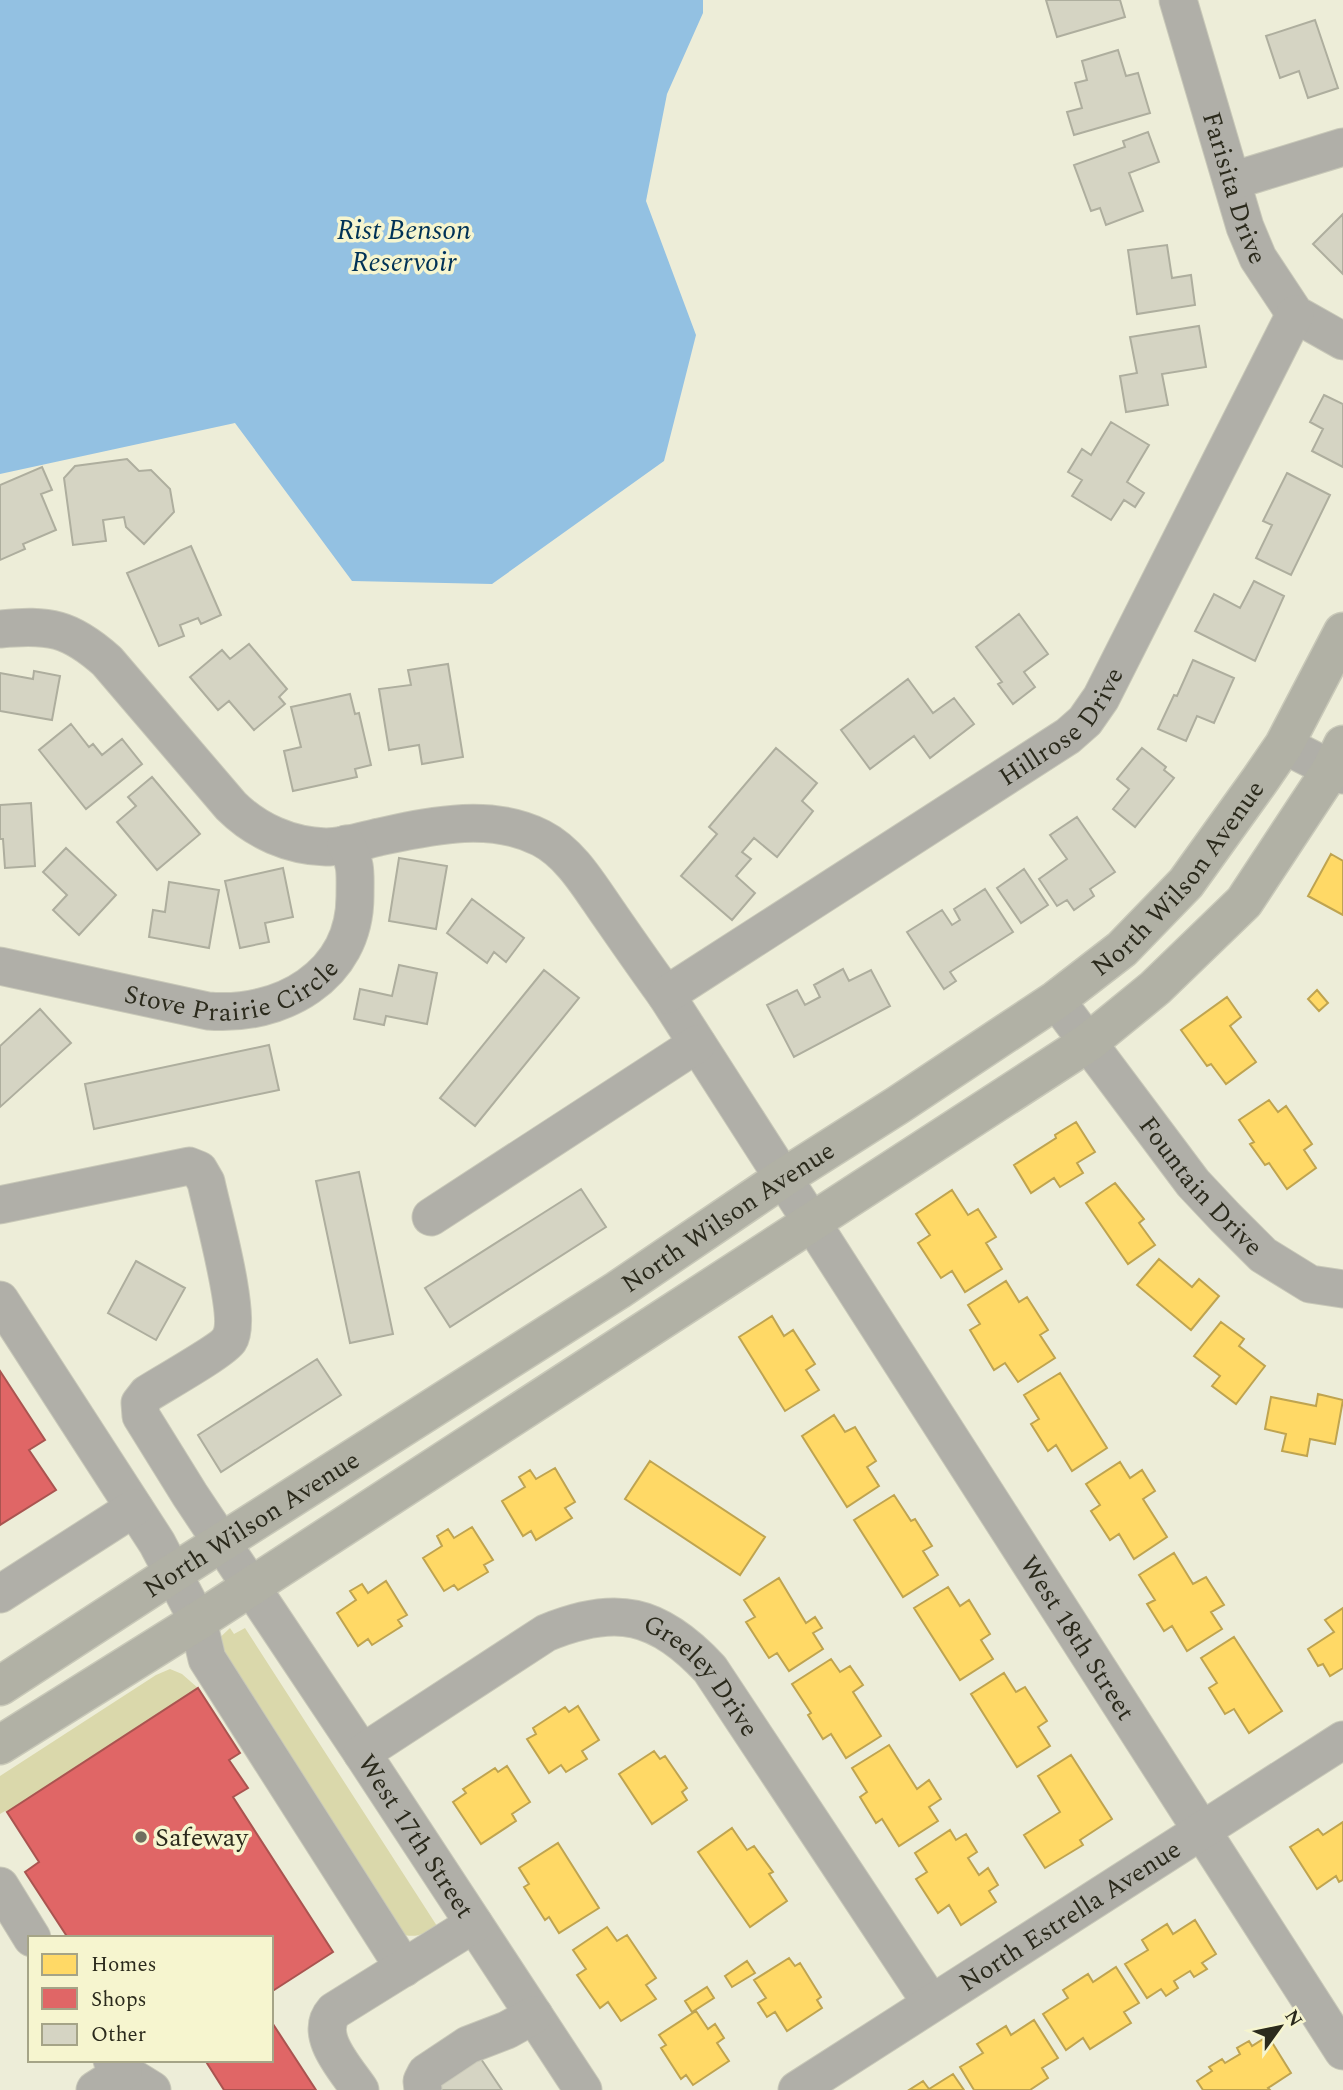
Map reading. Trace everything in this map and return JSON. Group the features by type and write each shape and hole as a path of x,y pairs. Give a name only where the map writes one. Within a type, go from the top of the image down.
{"main road":[{"name":"North Wilson Avenue","path":"0,1686 618,1290 783,1178 1056,1000 1122,949 1186,883 1284,745 1343,632"},
{"name":"North Wilson Avenue","path":"0,1745 198,1621 251,1584 1089,1042 1155,988 1244,902 1339,764"},
{"path":"0,1709 37,1685 67,1642"}],"street":[{"name":"Farisita Drive","path":"1178,0 1245,227 1258,258 1295,314 1343,341"},
{"path":"1232,181 1343,147"},
{"name":"Hillrose Drive","path":"666,995 1068,736 1085,721 1101,698 1295,314"},
{"path":"0,629 48,627 88,645 107,661 242,818 278,838 328,847 444,825 482,823 512,827 542,838 570,861 666,995 783,1178"},
{"path":"1284,745 1339,764"},
{"name":"Stove Prairie Circle","path":"0,966 208,1011 233,1013 273,1005 309,987 339,953 355,908 355,864 346,844"},
{"name":"Fountain Drive","path":"1056,1000 1193,1183 1254,1246 1310,1284 1343,1289"},
{"path":"431,1217 697,1044"},
{"name":"West 17th Street","path":"0,1205 189,1166 199,1170 205,1182 232,1293 235,1322 229,1341 147,1394 140,1403 141,1416 583,2090"},
{"name":"West 18th Street","path":"783,1178 1343,2051"},
{"path":"0,1300 157,1543 198,1621 207,1658 404,1968"},
{"path":"0,1594 134,1508"},
{"name":"Greeley Drive","path":"362,1753 546,1633 571,1623 611,1615 650,1623 671,1633 710,1669 931,2003"},
{"name":"North Estrella Avenue","path":"797,2090 1343,1740"},
{"path":"0,1886 32,1936"},
{"path":"360,2090 329,2040 325,2027 328,2018 334,2011 474,1924"},
{"path":"423,2090 422,2081 426,2073 468,2045 507,2030 534,2015"}],"shaded area":[{"path":"230,1628 234,1634 245,1628 437,1926 418,1935 399,1933 213,1644"},
{"path":"170,1669 182,1674 198,1688 0,1814 0,1776 156,1675"}],"water":[{"name":"Rist Benson Reservoir","path":"0,0 703,0 703,13 667,94 646,201 696,335 664,461 492,584 352,581 235,423 0,474"}],"building: Homes":[{"path":"1331,854 1343,861 1343,915 1308,896"},
{"path":"1317,990 1328,1003 1319,1011 1308,999"},
{"path":"1227,997 1241,1017 1230,1026 1256,1062 1226,1084 1211,1064 1207,1066 1181,1030"},
{"path":"1269,1100 1278,1112 1286,1106 1312,1144 1304,1150 1316,1168 1287,1189 1269,1163 1265,1165 1250,1144 1254,1142 1239,1120"},
{"path":"1076,1122 1095,1152 1077,1163 1083,1173 1060,1187 1054,1178 1031,1193 1014,1165"},
{"path":"1115,1183 1144,1219 1139,1223 1155,1245 1128,1264 1086,1203"},
{"path":"952,1190 968,1215 978,1209 996,1237 986,1243 1002,1269 965,1292 952,1271 941,1278 918,1243 930,1235 916,1214"},
{"path":"1159,1259 1192,1287 1199,1279 1219,1296 1191,1330 1137,1285"},
{"path":"1006,1281 1019,1302 1027,1297 1048,1330 1040,1335 1055,1358 1018,1382 1005,1363 994,1370 970,1330 980,1324 968,1305"},
{"path":"772,1316 784,1336 793,1330 815,1364 806,1370 819,1390 785,1411 739,1337"},
{"path":"1221,1322 1244,1339 1239,1346 1265,1366 1236,1404 1212,1386 1220,1376 1194,1356"},
{"path":"1060,1373 1107,1448 1072,1471 1056,1445 1048,1451 1031,1424 1039,1419 1024,1395"},
{"path":"1318,1394 1343,1400 1335,1444 1310,1439 1307,1456 1282,1451 1286,1434 1265,1429 1271,1397 1316,1406"},
{"path":"834,1415 845,1432 855,1427 876,1461 867,1467 879,1486 847,1507 802,1436"},
{"path":"650,1461 765,1537 740,1575 625,1499"},
{"path":"1120,1462 1130,1478 1142,1470 1155,1491 1143,1499 1167,1537 1134,1559 1119,1534 1110,1540 1091,1511 1100,1505 1086,1484"},
{"path":"555,1468 575,1502 565,1508 572,1518 536,1540 531,1531 523,1536 502,1501 525,1487 519,1477 530,1470 536,1479"},
{"path":"894,1495 911,1521 915,1519 932,1546 923,1551 938,1575 903,1597 854,1520"},
{"path":"472,1527 493,1560 484,1565 488,1572 458,1590 454,1585 444,1591 423,1558 442,1546 437,1536 448,1529 454,1538"},
{"path":"1174,1553 1193,1584 1206,1577 1224,1605 1211,1612 1222,1629 1187,1651 1172,1626 1164,1631 1147,1604 1155,1600 1139,1575"},
{"path":"779,1578 806,1623 815,1617 822,1628 813,1633 823,1649 789,1671 777,1653 769,1658 746,1622 755,1617 744,1600"},
{"path":"386,1581 407,1615 398,1620 402,1626 372,1645 368,1639 358,1646 337,1613 356,1600 350,1591 362,1584 368,1593"},
{"path":"948,1587 960,1606 969,1600 990,1634 981,1640 993,1659 960,1680 914,1608"},
{"path":"1343,1608 1343,1668 1330,1676 1323,1664 1318,1666 1308,1649 1334,1632 1325,1620"},
{"path":"1234,1637 1282,1711 1249,1733 1234,1709 1225,1714 1209,1688 1217,1683 1201,1658"},
{"path":"831,1659 840,1672 850,1666 863,1685 853,1692 881,1736 846,1758 831,1734 823,1739 808,1715 811,1713 792,1684"},
{"path":"1004,1673 1016,1692 1025,1687 1047,1721 1038,1727 1050,1746 1017,1767 971,1694"},
{"path":"578,1706 599,1740 582,1751 587,1759 566,1772 561,1765 549,1773 527,1739 536,1734 533,1728 565,1707 569,1712"},
{"path":"889,1745 917,1789 929,1780 941,1799 929,1807 938,1821 899,1846 882,1819 876,1823 860,1797 867,1792 852,1768"},
{"path":"654,1751 660,1759 665,1756 687,1788 682,1792 687,1800 652,1824 619,1774"},
{"path":"1071,1755 1112,1819 1080,1840 1083,1845 1045,1868 1024,1835 1060,1812 1038,1776"},
{"path":"507,1766 530,1802 512,1814 516,1821 481,1844 453,1802 466,1793 463,1789 495,1768 498,1772"},
{"path":"1343,1822 1343,1880 1339,1882 1336,1876 1317,1889 1290,1847 1318,1829 1323,1835"},
{"path":"732,1828 747,1850 754,1846 773,1872 769,1874 787,1901 750,1927 698,1852"},
{"path":"950,1830 956,1840 966,1834 977,1852 968,1858 979,1875 988,1868 998,1885 989,1891 996,1902 961,1925 949,1905 938,1913 916,1879 927,1872 915,1853"},
{"path":"558,1843 599,1908 559,1933 549,1917 545,1920 524,1887 529,1884 519,1868"},
{"path":"1195,1920 1216,1954 1202,1963 1207,1969 1194,1977 1190,1971 1174,1981 1178,1988 1166,1996 1161,1989 1147,1998 1125,1964 1148,1950 1142,1940 1167,1924 1173,1934"},
{"path":"607,1927 617,1941 627,1935 656,1978 646,1985 656,1999 621,2021 608,2002 600,2008 577,1975 586,1969 573,1950"},
{"path":"789,1958 795,1966 800,1963 821,1997 817,2000 822,2008 787,2031 775,2012 767,2017 758,2003 766,1998 754,1980"},
{"path":"747,1961 755,1973 732,1987 725,1976"},
{"path":"1116,1967 1139,2003 1124,2012 1131,2023 1090,2049 1083,2038 1066,2050 1043,2014 1068,1998 1063,1990 1088,1974 1093,1982"},
{"path":"707,1987 714,1998 692,2012 685,2001"},
{"path":"696,2011 708,2029 715,2024 724,2038 717,2043 729,2061 693,2085 686,2075 681,2079 661,2048 666,2045 659,2035"},
{"path":"1034,2020 1058,2058 1042,2068 1048,2078 1030,2090 974,2090 960,2067 983,2053 977,2044 1006,2026 1011,2035"},
{"path":"1268,2036 1291,2073 1268,2088 1270,2090 1203,2090 1197,2081 1212,2071 1209,2067 1222,2059 1225,2063 1240,2054 1237,2048 1249,2041 1252,2046"},
{"path":"953,2074 964,2090 909,2090 923,2081 929,2089"}],"building: Shops":[{"path":"0,1371 45,1440 29,1450 56,1490 0,1525"},
{"name":"Safeway","path":"198,1688 240,1753 229,1760 248,1788 233,1797 333,1952 273,1991 273,1936 67,1936 25,1872 39,1862 7,1812"},
{"path":"273,2024 316,2090 224,2090 206,2062 273,2062"}],"building: Other":[{"path":"1046,0 1120,0 1125,17 1057,37"},
{"path":"1315,20 1338,88 1308,98 1299,71 1280,78 1266,36"},
{"path":"1118,50 1126,76 1138,73 1150,113 1074,135 1067,112 1082,108 1075,83 1087,80 1082,61"},
{"path":"1148,132 1159,162 1129,173 1143,211 1106,225 1100,208 1091,211 1074,165 1125,147 1123,141"},
{"path":"1343,214 1343,274 1313,244"},
{"path":"1167,245 1172,278 1191,275 1195,305 1137,314 1128,250"},
{"path":"1199,326 1206,367 1162,374 1168,405 1126,412 1120,376 1137,373 1130,337"},
{"path":"1324,395 1343,404 1343,467 1312,451 1323,429 1310,422"},
{"path":"1111,422 1149,445 1127,482 1144,493 1135,507 1124,500 1111,520 1072,496 1082,480 1068,472 1082,449 1091,455"},
{"path":"127,459 139,471 151,470 170,489 174,512 144,544 126,527 124,517 103,520 106,541 73,545 64,478 75,466"},
{"path":"42,467 52,490 41,494 56,530 23,544 25,549 0,560 0,485"},
{"path":"1287,473 1330,495 1291,575 1256,558 1272,525 1263,521"},
{"path":"191,546 221,615 201,624 198,618 180,625 184,636 159,646 127,573"},
{"path":"1254,581 1284,596 1255,661 1195,631 1214,594 1240,608"},
{"path":"1019,614 1048,654 1024,672 1035,687 1013,704 998,684 1002,682 976,647"},
{"path":"249,644 287,689 279,697 285,704 254,730 229,701 218,710 190,677 222,650 230,659"},
{"path":"1193,660 1234,678 1214,723 1197,716 1186,741 1158,729"},
{"path":"448,664 463,757 422,764 419,745 389,750 379,689 411,685 408,670"},
{"path":"34,671 60,676 52,720 0,711 0,673 33,679"},
{"path":"908,679 933,713 954,698 974,724 930,758 914,736 870,769 841,730"},
{"path":"350,694 355,714 359,713 371,765 355,769 357,777 293,791 284,751 301,747 291,707"},
{"path":"71,724 89,747 93,744 102,755 122,739 142,764 86,809 39,750"},
{"path":"776,748 817,783 802,801 813,811 777,857 754,838 742,852 751,859 736,876 755,893 732,920 681,876 717,834 709,827"},
{"path":"1142,748 1166,767 1164,770 1174,778 1135,827 1113,809 1129,789 1117,779"},
{"path":"152,777 200,834 157,870 117,822 136,806 128,797"},
{"path":"31,803 35,866 5,868 3,839 0,839 0,805"},
{"path":"1077,817 1115,872 1090,889 1094,896 1074,910 1067,900 1057,906 1039,879 1067,859 1050,835"},
{"path":"66,848 116,895 79,935 53,910 67,895 43,872"},
{"path":"399,858 447,866 436,929 389,921"},
{"path":"283,868 293,917 265,923 269,942 240,948 225,881"},
{"path":"1024,869 1048,905 1021,923 997,888"},
{"path":"169,882 219,890 209,948 149,937 153,910 165,912"},
{"path":"985,889 1013,932 950,972 956,981 944,989 907,932 942,910 952,925 960,920 954,909"},
{"path":"472,899 524,938 506,962 494,952 487,963 447,933"},
{"path":"399,965 437,973 427,1024 386,1016 384,1025 354,1019 360,989 392,996"},
{"path":"843,969 849,981 871,970 890,1006 794,1057 767,1005 797,990 805,1005 820,997 814,985"},
{"path":"544,970 579,998 475,1126 440,1098"},
{"path":"40,1009 71,1043 0,1107 0,1046"},
{"path":"269,1045 279,1090 94,1129 85,1084"},
{"path":"359,1172 393,1334 350,1343 316,1181"},
{"path":"581,1189 606,1227 450,1327 425,1288"},
{"path":"136,1261 185,1288 156,1340 108,1313"},
{"path":"317,1359 341,1395 221,1472 198,1435"},
{"path":"479,2056 502,2090 441,2090 437,2083"}],"place":[{"name":"Safeway","path":"141,1837"}]}
